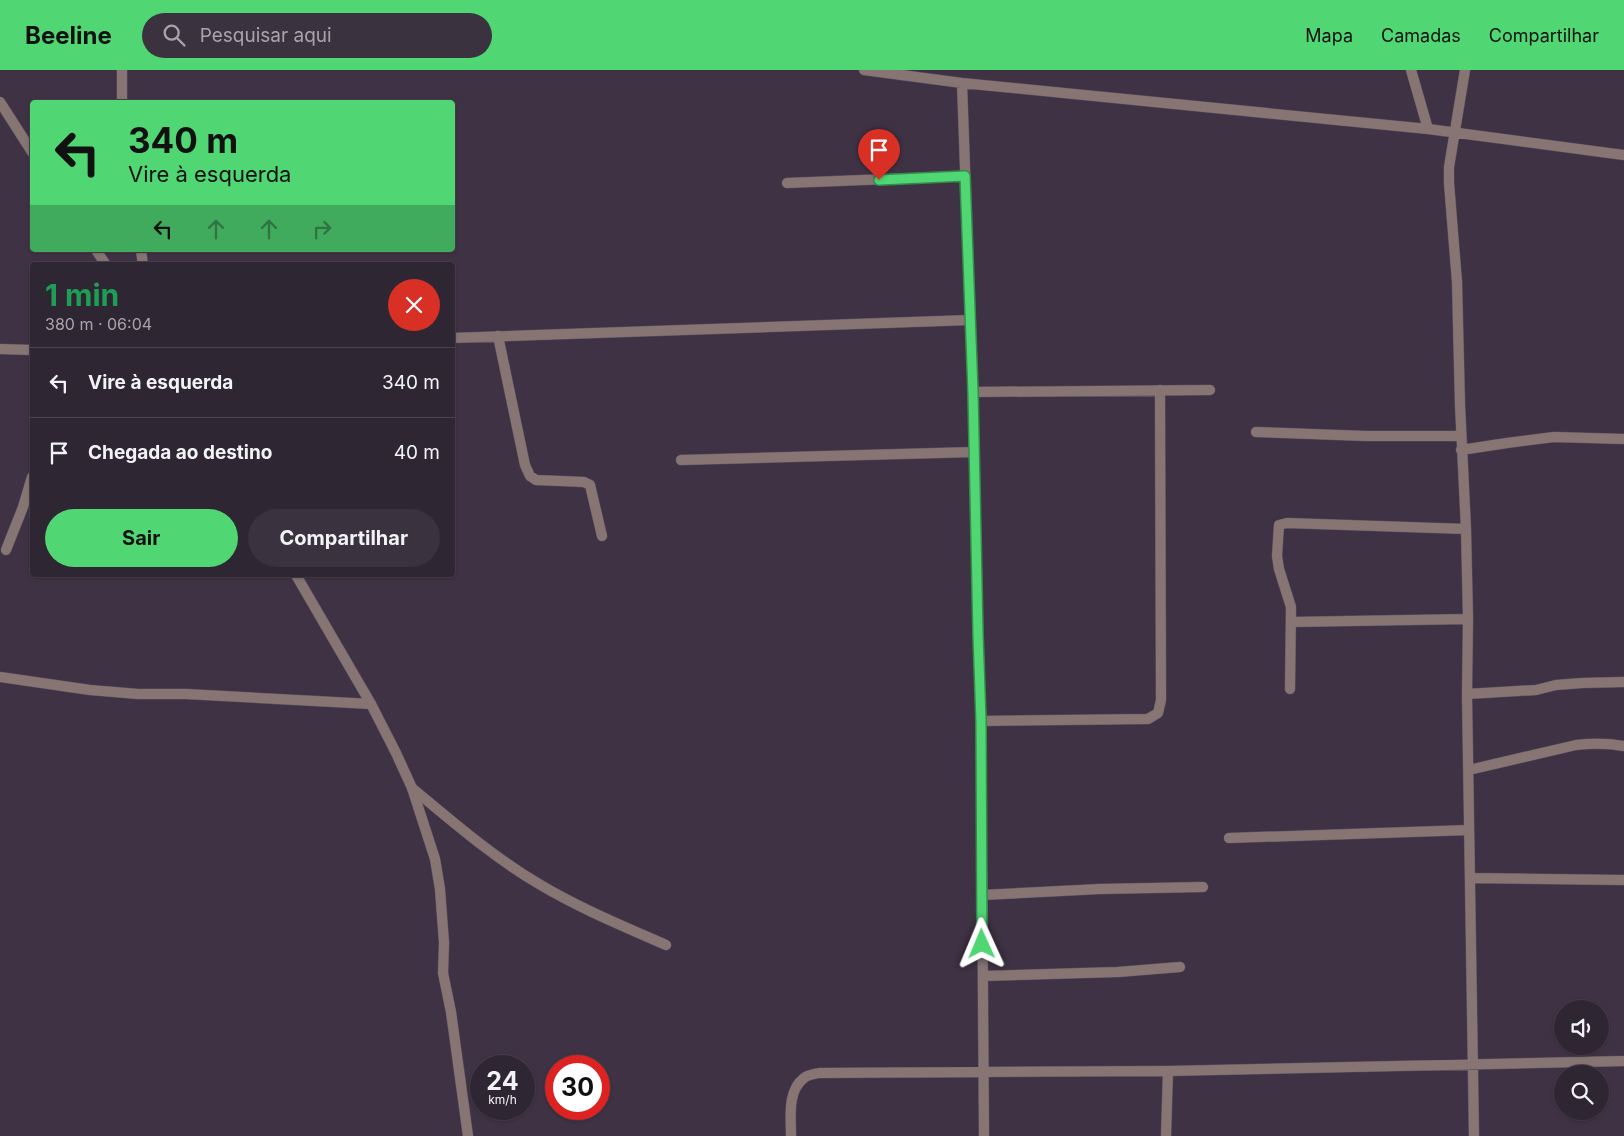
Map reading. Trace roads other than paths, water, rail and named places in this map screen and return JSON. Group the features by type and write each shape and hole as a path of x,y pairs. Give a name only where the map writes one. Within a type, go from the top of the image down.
{"street":[{"path":"122,70 122,100"},
{"path":"864,70 962,84 1428,128 1624,155"},
{"path":"1411,70 1428,128"},
{"path":"1464,70 1449,167 1449,182 1457,282 1461,436 1466,529 1474,1136"},
{"path":"962,84 973,392 981,721 984,1136"},
{"path":"0,102 30,149"},
{"path":"787,183 965,176"},
{"path":"455,338 970,320"},
{"path":"498,336 525,465 530,476 536,480 584,482 590,485 602,536"},
{"path":"0,349 30,350"},
{"path":"981,721 1148,719 1158,713 1161,700 1160,390"},
{"path":"973,392 1210,390"},
{"path":"1256,432 1366,436 1461,436"},
{"path":"1462,450 1554,437 1624,439"},
{"path":"681,460 974,452"},
{"path":"6,550 30,483"},
{"path":"1290,689 1291,607 1279,569 1277,556 1279,525 1287,523 1466,529"},
{"path":"297,577 371,704 396,753 412,788 434,858 440,889 444,973 468,1136"},
{"path":"1291,622 1468,619"},
{"path":"0,678 90,690 138,694 186,694 371,704"},
{"path":"1467,694 1536,690 1582,683 1624,682"},
{"path":"1469,770 1576,745 1600,743 1624,746"},
{"path":"412,788 480,844 539,884 610,920 666,945"},
{"path":"1229,838 1469,830"},
{"path":"1470,878 1624,880"},
{"path":"982,895 1100,888 1203,887"},
{"path":"983,976 1118,972 1180,967"},
{"path":"791,1136 791,1104 796,1087 805,1077 819,1073 1168,1071 1624,1061"},
{"path":"1166,1136 1168,1071"}]}
